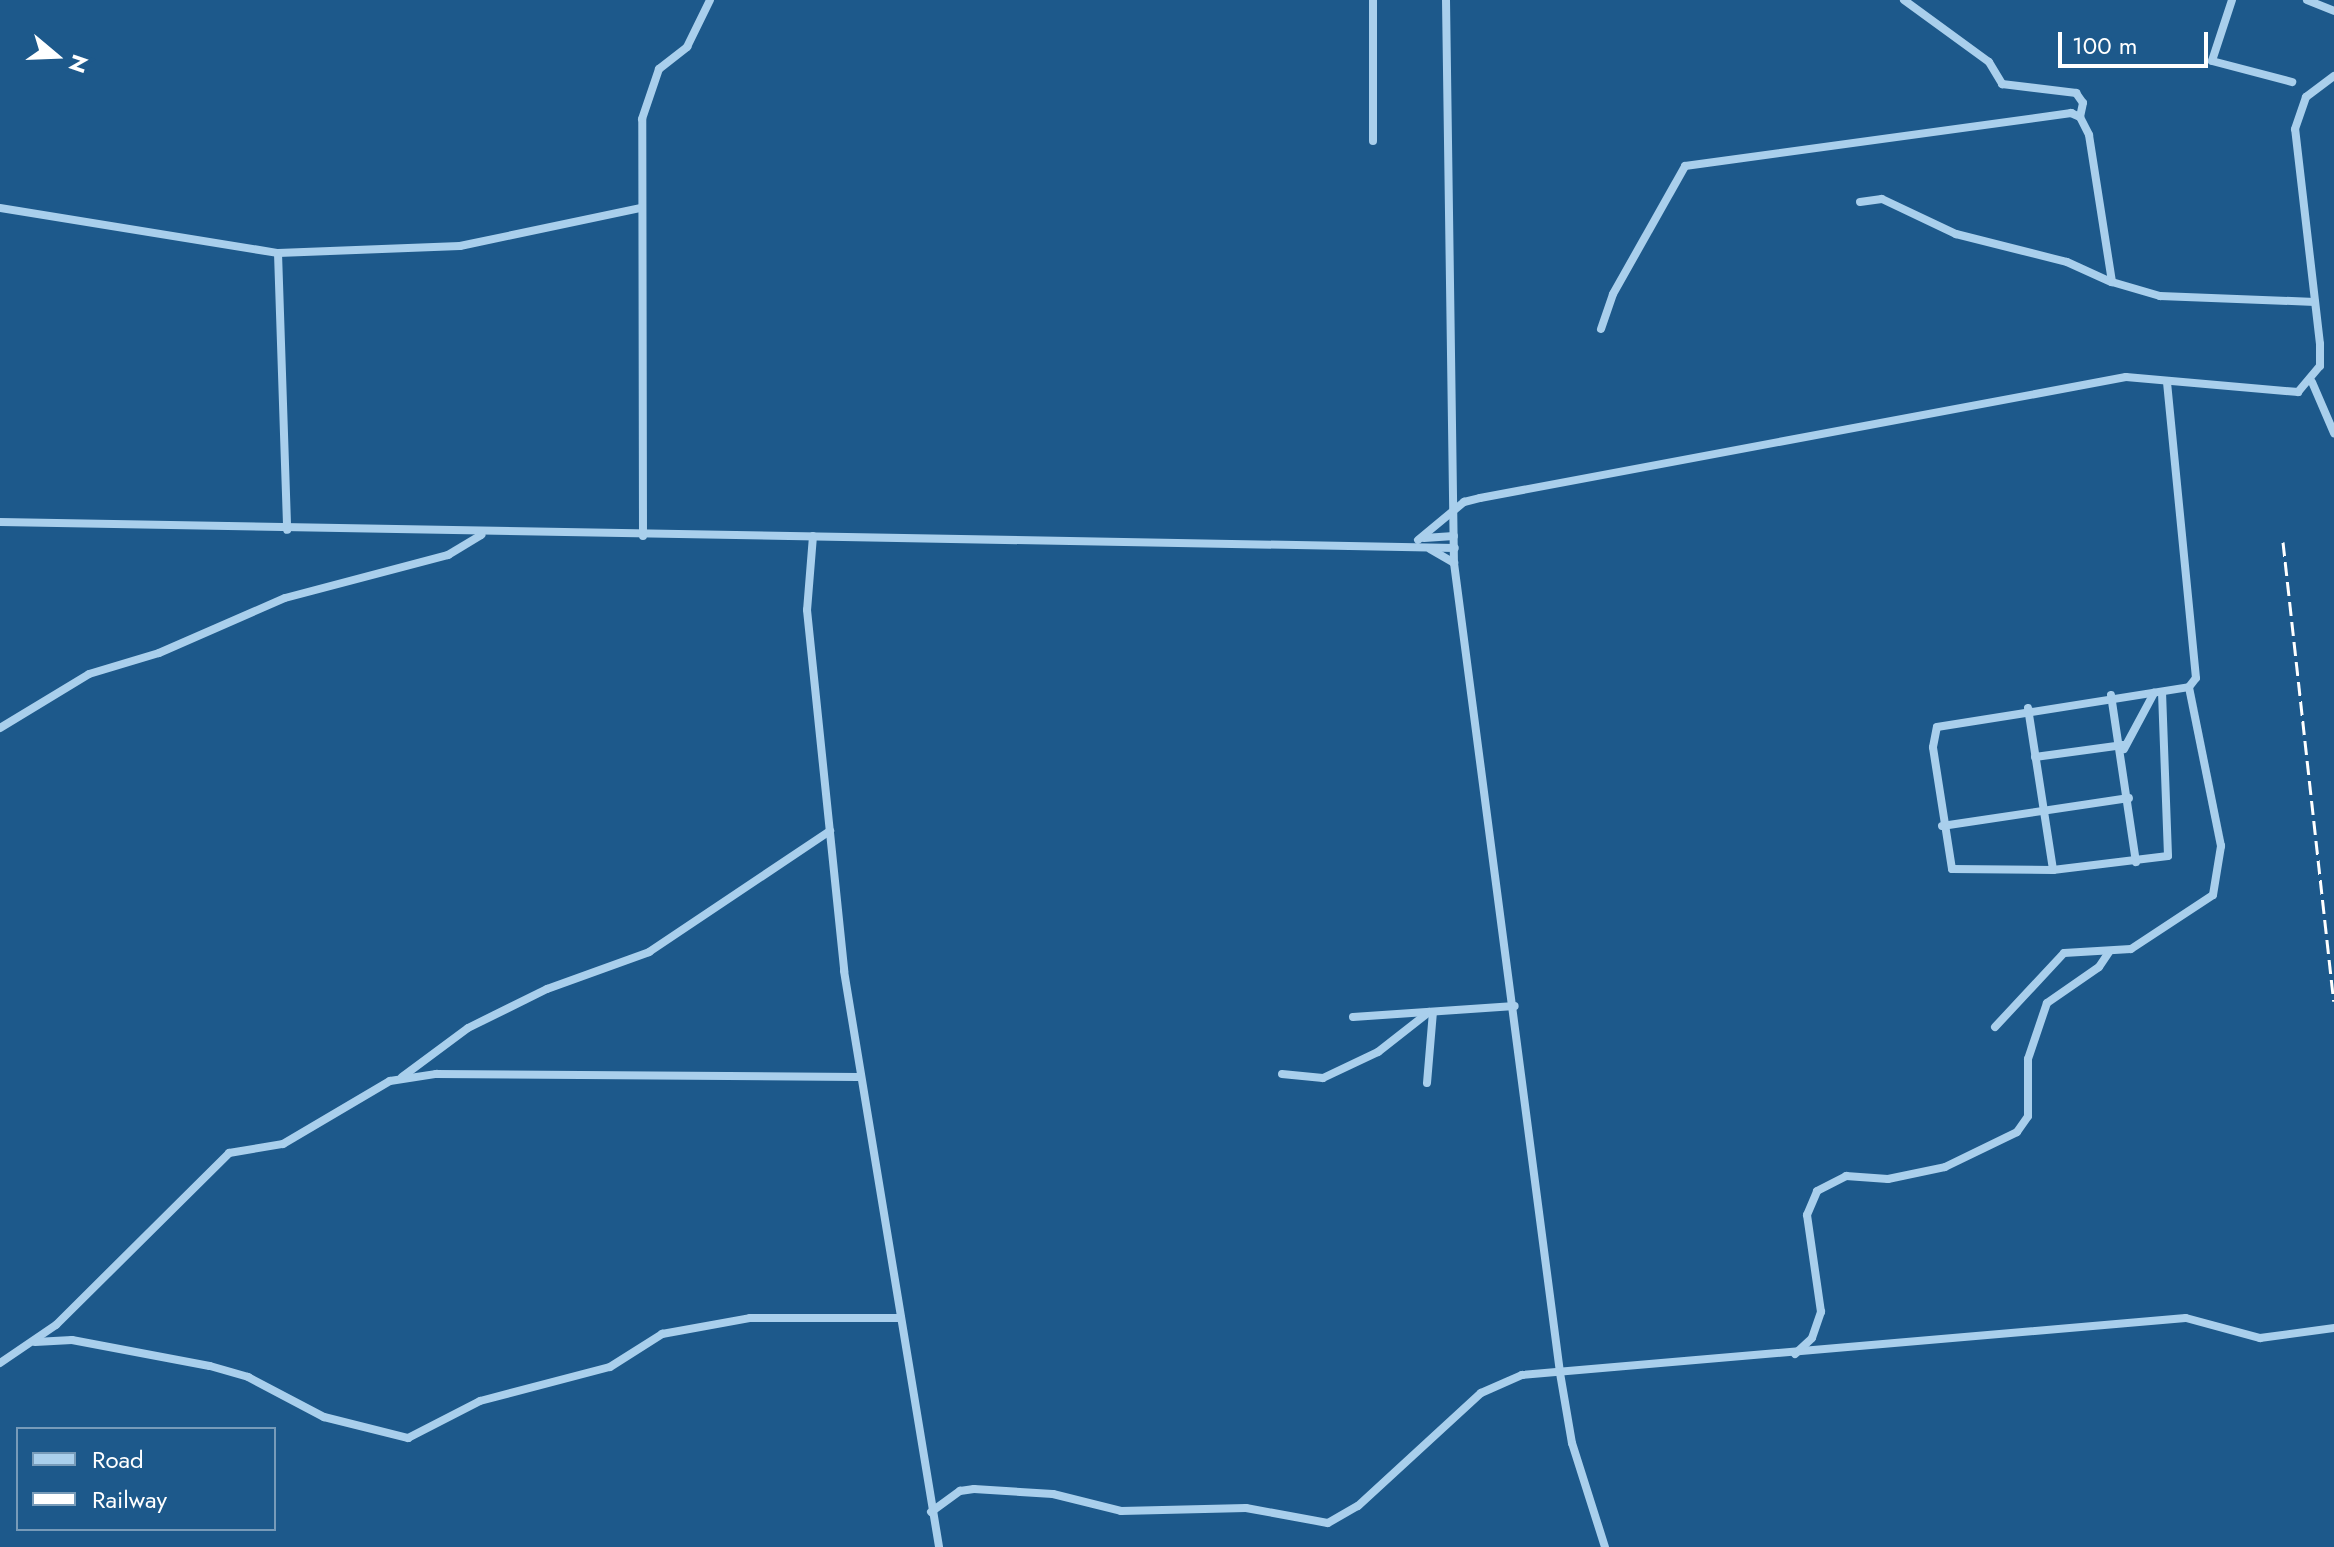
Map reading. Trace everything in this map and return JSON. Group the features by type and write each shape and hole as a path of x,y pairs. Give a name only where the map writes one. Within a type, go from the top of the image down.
{"street":[{"path":"643,536 641,208 646,194 644,106 659,69 679,56 701,27 710,0"},
{"path":"1373,0 1373,141"},
{"path":"1446,0 1454,563 1515,1006 1560,1373 1572,1443 1605,1547"},
{"path":"1904,0 1989,62 2002,84 2076,93 2083,103 2080,117 2089,135 2112,282"},
{"path":"2232,0 2212,61 2292,82"},
{"path":"2313,1 2334,11"},
{"path":"1418,540 1453,512 1480,498 2126,377 2276,395 2298,392 2312,382 2320,366 2295,129 2306,97 2334,76"},
{"path":"1601,329 1613,294 1685,166 2058,114 2080,117"},
{"path":"1860,202 1882,199 1956,234 2067,262 2112,282 2160,296 2315,302"},
{"path":"0,208 278,253 460,246 641,208"},
{"path":"278,253 287,530"},
{"path":"1995,1027 2064,953 2109,952 2142,944 2193,913 2217,884 2221,846 2189,687 2199,659 2167,381"},
{"path":"2312,382 2334,433"},
{"path":"0,522 483,534 1404,544 1429,549 1455,548"},
{"path":"0,728 89,674 159,653 285,598 448,555 483,534"},
{"path":"813,536 807,610 858,1077 939,1547"},
{"path":"1404,544 1454,536"},
{"path":"1429,549 1454,563"},
{"path":"2158,692 2168,856 2053,870 1952,869 1942,826 1937,727 2028,708 2189,687"},
{"path":"2123,748 2158,692"},
{"path":"2111,695 2123,748 2136,862"},
{"path":"2028,708 2053,870"},
{"path":"2035,757 2123,748"},
{"path":"1942,826 2129,798"},
{"path":"0,1363 34,1342 200,1176 238,1147 283,1144 402,1077 468,1028 547,989 649,952 830,831"},
{"path":"1795,1354 1812,1338 1821,1312 1807,1215 1817,1191 1846,1176 1888,1179 1945,1167 2017,1132 2028,1116 2028,1059 2047,1003 2099,967 2109,952"},
{"path":"1353,1017 1515,1006"},
{"path":"1282,1074 1323,1078 1369,1058 1431,1012"},
{"path":"1427,1083 1431,1012"},
{"path":"402,1077 858,1077"},
{"path":"34,1342 72,1340 210,1366 248,1377 324,1417 408,1438 480,1401 610,1367 662,1334 750,1318 901,1318"},
{"path":"931,1512 960,1491 974,1489 1053,1494 1121,1511 1246,1508 1328,1523 1358,1506 1495,1383 1560,1373 2186,1318 2260,1338 2334,1328"}],"railway":[{"path":"2283,542 2334,1001"}]}
